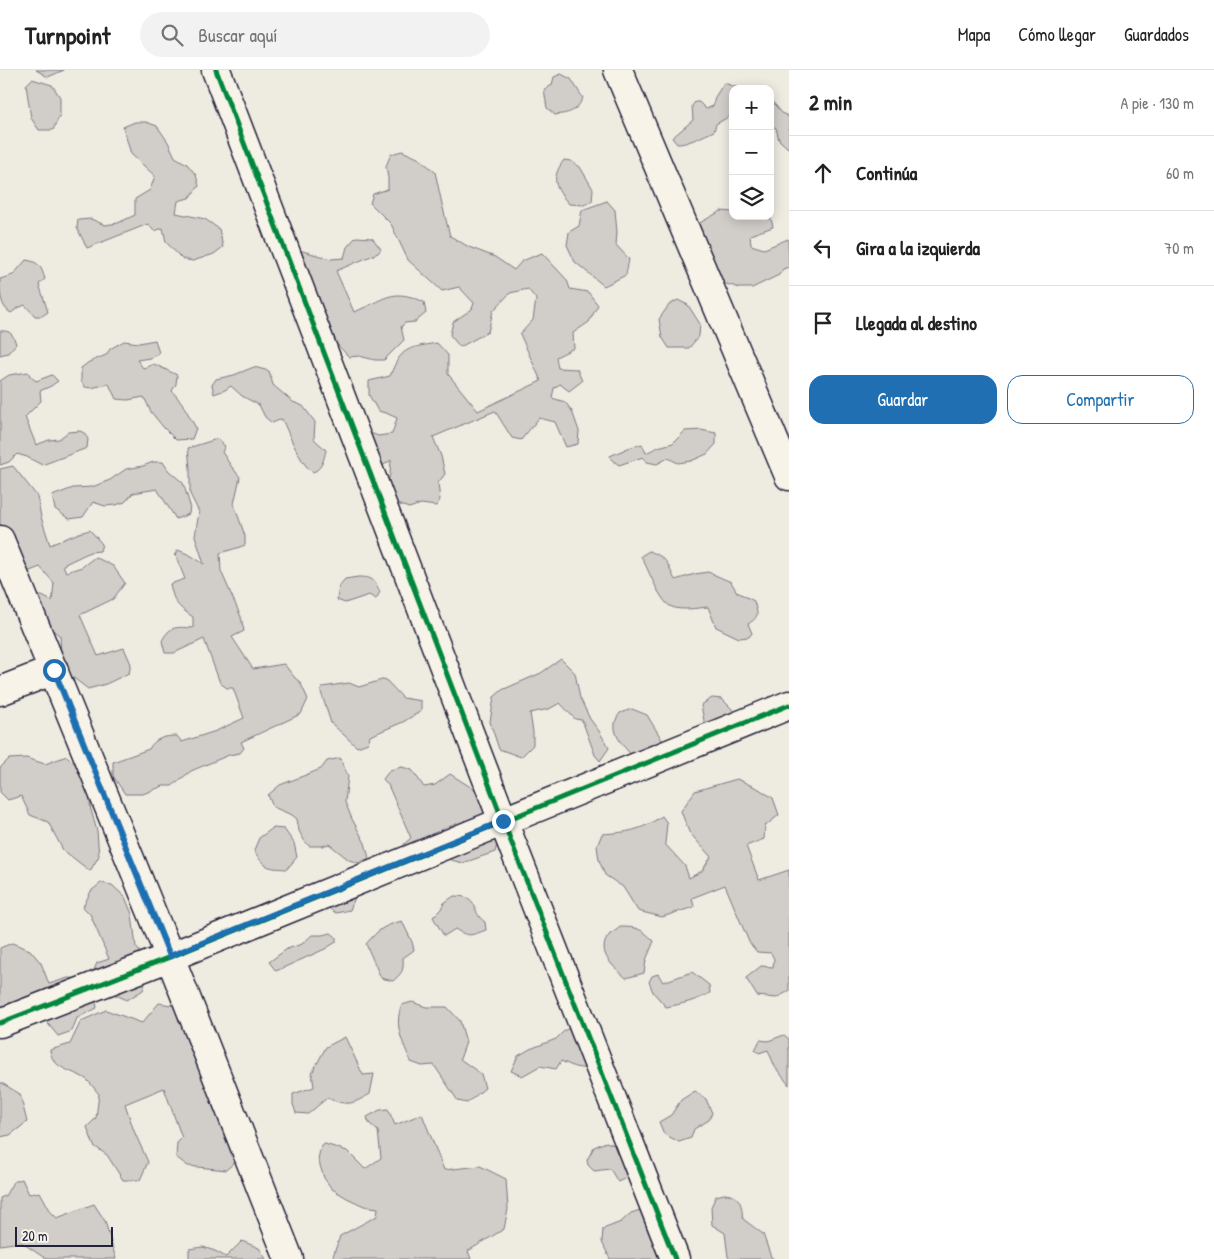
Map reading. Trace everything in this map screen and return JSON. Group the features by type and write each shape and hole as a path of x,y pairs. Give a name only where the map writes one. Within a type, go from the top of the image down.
{"street":[{"path":"216,70 503,821 675,1259"},
{"path":"618,70 789,476"},
{"path":"0,540 170,956 289,1259"},
{"path":"0,691 54,670"},
{"path":"0,1023 789,705"}],"shaded area":[{"path":"36,70 64,70 48,77"},
{"path":"561,74 571,79 583,98 572,111 555,115 547,108 544,90 552,85 554,77"},
{"path":"32,79 52,85 60,97 60,115 53,130 39,130 31,118 26,85"},
{"path":"724,83 730,85 729,117 716,124 714,131 677,144 672,138 693,120 692,106 695,102 699,102 706,109 713,106 715,97"},
{"path":"774,104 782,113 789,117 789,148 779,140 776,128 774,127"},
{"path":"135,122 146,122 157,126 175,157 187,164 196,175 199,186 189,198 178,201 176,213 205,219 219,229 223,247 214,254 193,261 182,259 166,242 163,228 154,231 148,224 87,248 77,228 78,220 91,219 105,225 118,223 135,215 135,199 150,190 155,176 131,154 123,127"},
{"path":"402,151 420,159 435,172 450,236 469,247 495,257 514,270 522,261 542,253 567,280 570,289 588,292 598,305 589,322 573,333 574,348 556,357 558,368 577,369 582,381 569,391 560,384 554,388 552,398 565,402 572,411 579,431 578,444 566,447 555,422 539,418 521,440 512,438 495,411 433,437 441,456 445,474 438,483 440,500 436,506 421,504 409,508 394,503 386,489 391,460 381,467 363,430 378,436 392,434 397,418 378,411 369,395 369,381 390,376 398,359 407,350 437,343 448,355 448,374 478,411 541,381 520,334 533,320 536,299 528,289 510,293 493,311 488,332 460,347 450,335 453,322 472,309 474,303 459,287 442,291 408,260 391,224 370,203 373,194 388,189 386,166 391,154"},
{"path":"564,160 571,161 580,167 593,189 592,201 584,205 569,204 560,193 556,178"},
{"path":"607,201 615,210 616,245 629,259 626,275 604,286 575,262 567,245 569,232 579,226 582,210"},
{"path":"721,211 729,212 729,220 771,220 773,227 750,235 751,245 764,249 788,239 789,267 783,269 779,275 752,288 740,288 723,283 710,268 696,225"},
{"path":"356,237 372,238 381,249 378,253 336,271 354,312 395,295 413,297 424,302 426,313 415,322 405,323 401,327 404,340 384,360 359,356 349,357 335,342 325,338 299,250 331,259 344,258 347,247"},
{"path":"26,260 39,265 45,279 39,284 48,312 42,316 35,316 25,305 11,313 7,310 1,299 0,279 13,275"},
{"path":"678,300 688,305 700,324 699,336 689,348 669,348 662,337 659,319 669,305"},
{"path":"0,331 7,331 11,334 16,344 8,353 0,355"},
{"path":"155,340 159,353 150,358 137,360 143,368 154,364 177,375 176,384 172,391 182,403 196,428 192,439 176,440 151,412 144,397 128,400 116,399 109,384 91,388 85,387 81,381 81,368 89,362 106,355 110,349 124,341 139,343"},
{"path":"254,367 269,371 273,385 293,402 303,406 315,422 314,439 326,450 322,463 316,471 313,472 308,469 304,463 282,419 272,423 265,417 259,405 242,396 231,386 214,394 212,385 216,379 234,375"},
{"path":"28,372 36,381 52,375 58,381 40,391 41,401 25,417 36,445 49,440 59,439 68,432 80,431 88,439 87,448 42,465 17,454 9,462 0,465 0,381 9,375"},
{"path":"701,430 716,433 716,444 707,454 691,461 678,463 668,458 657,464 647,462 643,457 619,465 610,456 642,444 646,453 673,443 685,431"},
{"path":"217,439 225,446 222,452 240,477 234,504 245,536 245,545 220,553 221,571 241,617 244,631 232,637 253,669 284,664 300,682 308,699 301,714 241,742 244,748 240,753 229,755 191,771 172,786 163,786 143,794 125,794 113,776 113,762 149,749 154,742 161,738 177,736 182,742 216,731 244,718 233,688 227,688 220,683 204,639 174,653 165,653 162,641 168,632 174,628 193,628 193,617 177,604 170,584 185,579 175,554 178,550 204,564 195,536 199,512 190,494 188,448"},
{"path":"153,462 163,462 168,470 183,483 190,505 189,514 176,519 157,489 133,493 125,502 116,505 105,506 93,502 83,517 69,519 55,509 52,496 73,488 92,487 110,480 126,469"},
{"path":"13,466 37,496 41,517 50,545 90,530 102,544 100,551 90,552 63,565 66,572 82,567 95,557 113,566 125,583 113,599 80,615 98,656 124,648 131,664 129,673 106,684 88,689 71,676 61,655 60,636 49,627 31,596 42,596 52,601 54,583 40,567 25,573 0,555 0,469"},
{"path":"649,551 663,559 675,580 708,572 731,582 737,592 754,601 757,614 755,619 748,624 752,633 749,637 739,638 716,627 708,607 680,609 668,604 659,592 641,556"},
{"path":"370,578 374,582 380,592 376,599 369,595 345,603 337,600 339,586 345,579"},
{"path":"561,659 575,673 580,698 590,719 609,748 600,761 595,755 582,720 575,719 560,703 549,709 530,713 533,745 521,757 499,749 490,722 494,697 502,690 541,673"},
{"path":"385,679 403,698 421,701 421,711 403,722 370,736 368,743 357,747 331,723 321,692 322,687 349,683 359,687"},
{"path":"712,698 722,699 732,709 740,724 705,726 701,705"},
{"path":"632,709 647,715 667,748 643,766 620,742 615,730 615,724 620,713"},
{"path":"67,756 86,775 91,810 97,831 99,856 90,871 63,850 48,822 30,815 21,796 8,800 0,792 0,768 9,759 26,758 45,764"},
{"path":"340,758 348,776 345,802 365,843 369,858 359,863 349,860 329,844 309,846 299,831 297,819 273,807 268,795 280,785 321,769 327,761"},
{"path":"402,767 412,770 424,787 435,785 450,774 477,791 491,811 500,832 495,852 463,863 406,849 404,844 411,838 388,785 383,779 390,770"},
{"path":"737,779 773,798 779,815 765,826 764,839 746,846 759,880 789,870 789,991 776,998 757,996 746,978 761,966 773,967 774,959 771,953 757,952 749,942 725,885 692,898 694,907 662,917 638,911 623,887 605,875 599,860 597,846 602,834 634,830 662,816 667,823 665,844 685,866 689,878 702,871 711,857 689,832 681,811 695,791"},
{"path":"273,828 284,829 294,843 297,857 287,869 267,866 254,850 259,838"},
{"path":"101,883 112,885 125,897 132,914 136,947 146,959 150,968 143,990 127,1000 100,988 94,991 97,1008 77,1018 72,1031 58,1036 40,1014 0,1012 0,948 12,943 30,950 41,963 49,984 68,978 90,979 97,963 109,959 90,914 83,907 91,891"},
{"path":"357,892 350,910 336,913 318,901"},
{"path":"454,896 472,901 480,918 485,922 486,930 470,935 455,929 444,936 433,917 444,903"},
{"path":"402,921 414,950 403,958 402,971 393,981 381,978 366,944 382,929"},
{"path":"620,927 639,930 654,941 646,960 644,973 626,978 608,959 604,947 606,941 610,934"},
{"path":"331,933 336,937 336,942 325,949 276,971 269,962 287,949 302,944 312,935"},
{"path":"692,972 709,985 710,993 678,1005 666,1007 653,992 649,982 652,976 658,974 663,982"},
{"path":"412,1002 426,1007 447,1007 460,1021 466,1042 460,1059 481,1074 485,1088 467,1103 458,1101 434,1065 422,1066 411,1062 402,1041 398,1020 402,1005"},
{"path":"159,1003 189,1008 243,1155 226,1170 188,1166 176,1157 177,1143 182,1138 164,1088 125,1104 134,1131 148,1162 140,1180 123,1180 107,1155 94,1146 87,1127 96,1118 99,1094 86,1079 54,1061 50,1050 70,1044 81,1021 106,1010 142,1023"},
{"path":"567,1029 582,1031 587,1069 575,1067 561,1061 556,1069 540,1066 522,1076 511,1071 518,1056 556,1039"},
{"path":"784,1035 789,1039 789,1085 775,1067 768,1050 759,1053 755,1050 760,1040 768,1041"},
{"path":"345,1037 363,1075 374,1074 370,1094 349,1103 327,1098 308,1114 296,1113 293,1104 293,1094 314,1087 312,1073 326,1047"},
{"path":"0,1082 20,1094 27,1122 10,1135 0,1137"},
{"path":"695,1091 706,1099 712,1113 709,1120 694,1129 691,1138 679,1142 664,1134 659,1122 671,1115 681,1100"},
{"path":"388,1109 395,1125 422,1114 444,1170 480,1166 506,1179 508,1209 504,1229 468,1251 471,1259 332,1259 340,1236 377,1216 378,1208 364,1206 332,1189 324,1178 318,1159 321,1146 325,1144 347,1151 365,1169 381,1158 378,1131 369,1123 367,1117 380,1110"},
{"path":"606,1142 620,1147 630,1176 618,1182 610,1169 594,1171 588,1165 587,1160 594,1147"},
{"path":"22,1179 29,1194 40,1192 51,1212 57,1218 94,1204 105,1221 116,1259 46,1259 21,1242 0,1245 0,1198 5,1196 13,1182"},
{"path":"724,1194 734,1196 737,1199 741,1205 743,1219 763,1234 771,1257 774,1259 730,1259 728,1257 725,1233 712,1225 711,1207 716,1196"},
{"path":"643,1209 676,1259 610,1259 602,1242 603,1229 621,1222 631,1213"},
{"path":"242,1241 259,1248 266,1259 189,1259 189,1249 203,1247 226,1257"}],"cycle path":[{"path":"216,70 503,821 675,1259"},
{"path":"0,1023 170,957 789,705"}],"route":[{"path":"54,670 170,956 503,821"}]}
